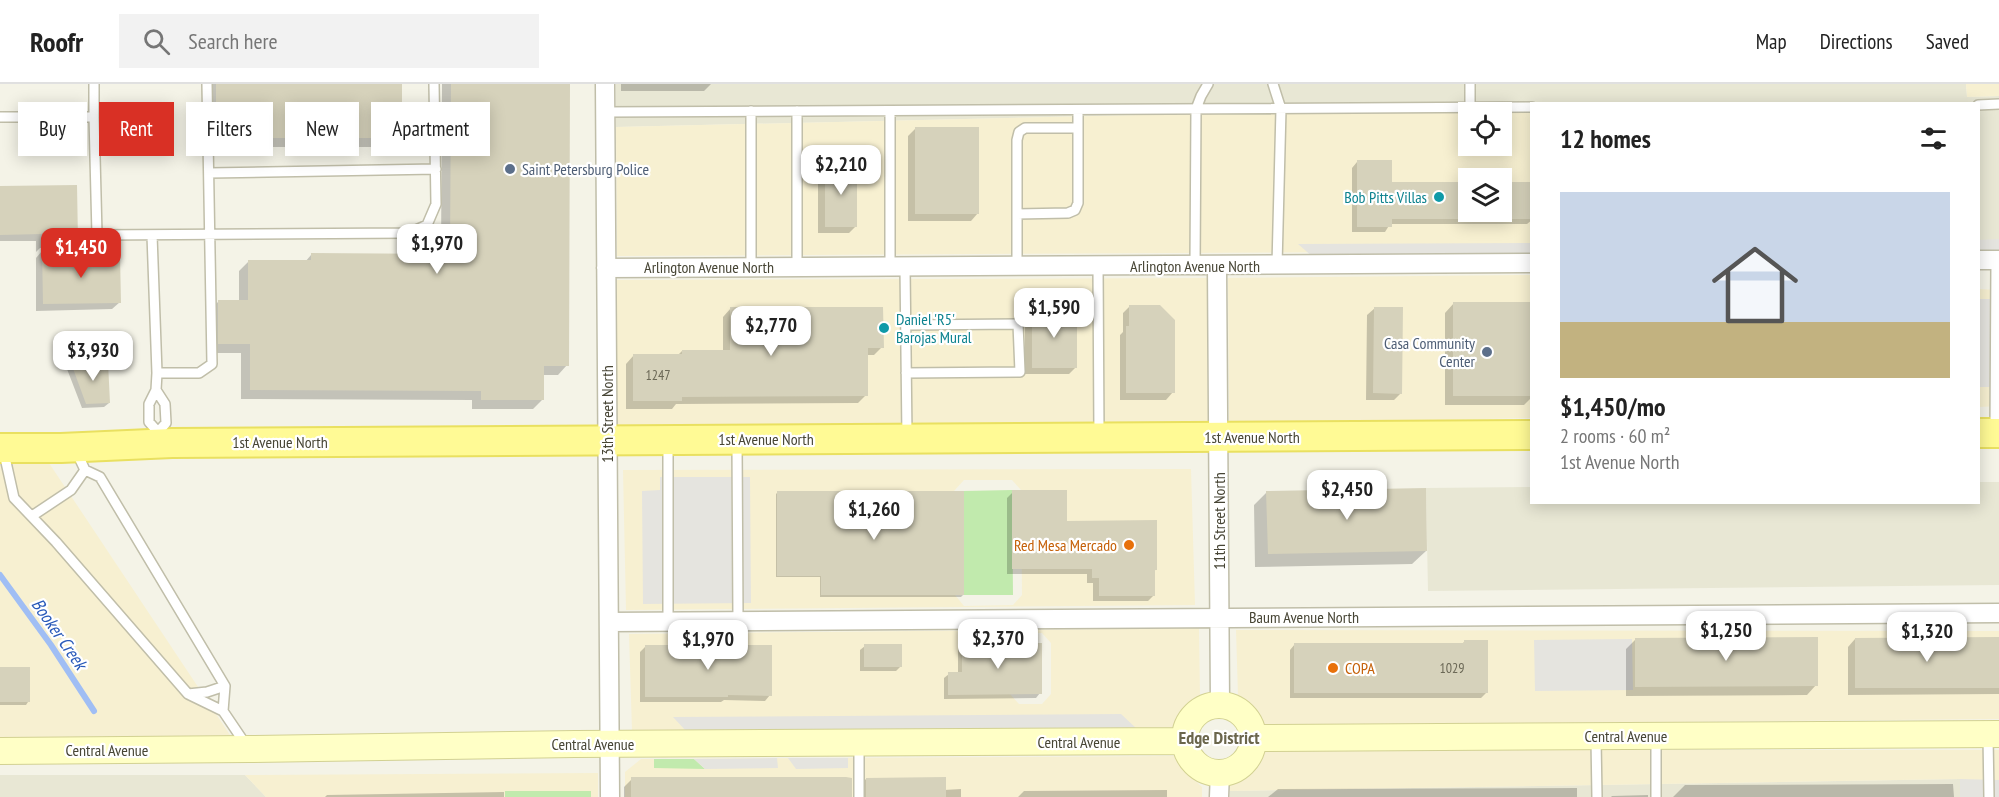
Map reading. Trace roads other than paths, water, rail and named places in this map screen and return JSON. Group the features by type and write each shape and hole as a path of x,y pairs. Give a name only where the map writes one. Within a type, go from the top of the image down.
{"main road":[{"name":"1st Avenue North","path":"2,448 79,458 158,438 668,440 1530,435"}],"street":[{"name":"13th Street North","path":"605,84 610,797"},
{"name":"Arlington Avenue North","path":"606,268 1530,263"},
{"name":"11th Street North","path":"1217,266 1220,705"},
{"name":"Baum Avenue North","path":"609,622 1999,613"},
{"path":"1220,705 1230,707 1246,717 1251,726 1253,738 1248,757 1241,765 1231,770 1220,785 1210,771 1193,760 1186,741 1191,720 1199,711 1209,706 1220,705"},
{"name":"Central Avenue","path":"1253,738 1994,734"},
{"name":"Central Avenue","path":"0,751 609,744 1186,741"}],"lane":[{"path":"50,248 89,247 97,235 94,84"},
{"path":"157,373 199,374 212,364 207,84"},
{"path":"97,235 409,232 427,225 436,204 434,84"},
{"path":"1196,266 1196,109 1208,84"},
{"path":"1273,84 1281,109 1277,265"},
{"path":"1470,84 1470,102"},
{"path":"1980,105 1999,104"},
{"path":"605,112 1458,107"},
{"path":"1512,107 1530,107"},
{"path":"1017,214 1068,213 1075,210 1078,203 1078,110"},
{"path":"751,111 751,267"},
{"path":"796,111 797,267"},
{"path":"890,111 898,267 906,325 907,439"},
{"path":"0,117 94,117"},
{"path":"1017,266 1017,140 1019,132 1025,128 1078,128"},
{"path":"209,173 436,169"},
{"path":"152,235 157,373 156,390 149,404 149,422 158,438"},
{"path":"1991,260 1991,433"},
{"path":"1098,266 1099,438"},
{"path":"906,325 1018,324 1020,372 906,373"},
{"path":"156,390 165,404 166,423 158,438"},
{"path":"737,439 738,620"},
{"path":"668,440 668,620"},
{"path":"2,448 14,498 71,559 189,694 223,711 249,749"},
{"path":"32,516 71,489 79,458 100,477 225,686 223,711"},
{"path":"189,694 207,692 225,686"},
{"path":"1989,797 1994,734"},
{"path":"1596,736 1597,797"},
{"path":"1656,736 1656,797"},
{"path":"859,743 859,797"}],"waterway":[{"name":"Booker Creek","path":"0,575 51,645 94,711"}],"place":[{"name":"Saint Petersburg Police","path":"510,169"},
{"name":"Bob Pitts Villas","path":"1439,197"},
{"name":"Daniel 'R5' Barojas Mural","path":"884,328"},
{"name":"Casa Community Center","path":"1487,352"},
{"name":"Red Mesa Mercado","path":"1129,545"},
{"name":"COPA","path":"1333,668"}],"district":[{"name":"Edge District","path":"1219,738"}]}
